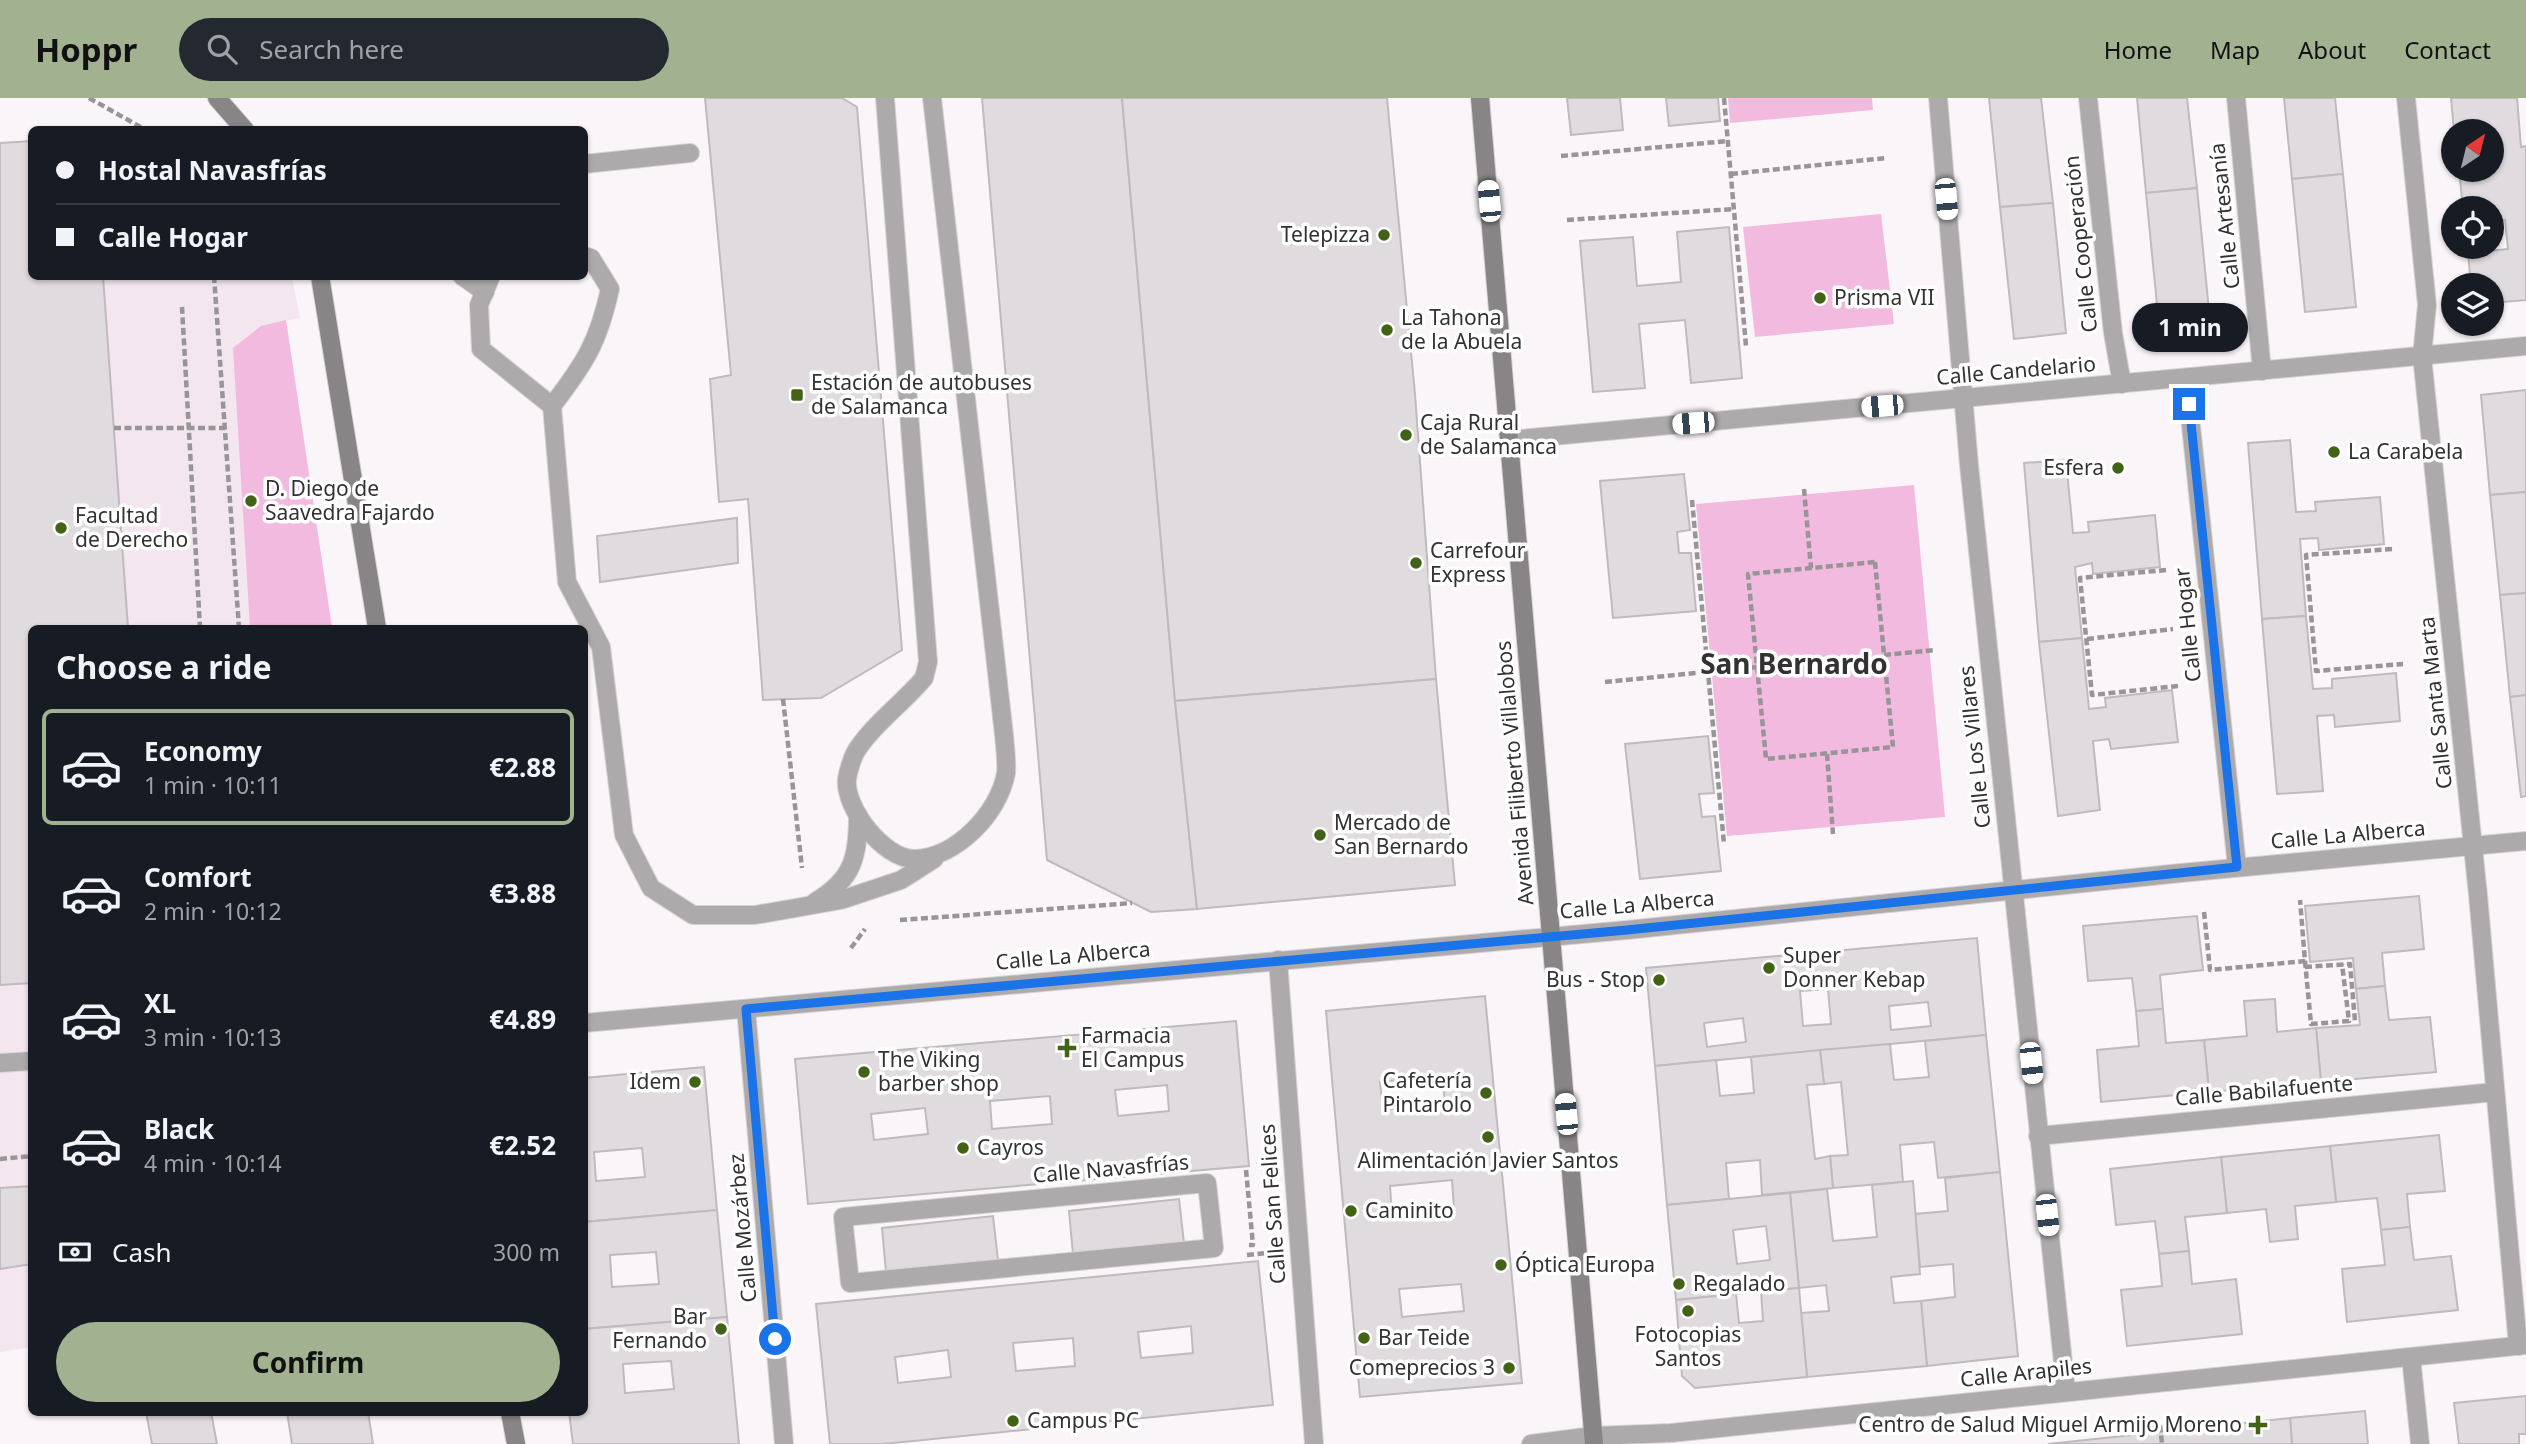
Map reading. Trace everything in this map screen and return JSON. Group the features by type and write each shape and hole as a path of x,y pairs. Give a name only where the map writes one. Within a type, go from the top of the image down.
{"main road":[{"path":"217,98 242,126"},
{"name":"Avenida Filiberto Villalobos","path":"1480,98 1594,1440"},
{"path":"321,280 377,625"},
{"path":"511,1416 516,1444"}],"street":[{"path":"885,98 928,662 923,678 855,753 846,780 858,815 880,845 912,859 945,852"},
{"path":"588,257 610,289 601,331 579,370 552,406 567,582 601,647 624,835 629,845 651,888 693,915 755,915 805,908 901,880 971,833 995,802 1006,773 1004,735 932,98"},
{"name":"Calle Los Villares","path":"1938,98 1963,398 2066,1391"},
{"name":"Calle Cooperación","path":"2088,98 2113,333 2122,384"},
{"name":"Calle Artesanía","path":"2236,98 2262,371"},
{"name":"Calle Santa Marta","path":"2406,98 2427,305 2422,356 2522,1345"},
{"path":"588,164 690,153"},
{"path":"488,284 479,305 481,349 552,406"},
{"name":"Calle Candelario","path":"1509,440 2526,346"},
{"name":"Calle Hogar","path":"2186,378 2237,867"},
{"path":"805,908 830,893 847,872 858,852 858,815"},
{"name":"Calle La Alberca","path":"588,1023 1552,936 2237,867 2526,841"},
{"name":"Calle San Felices","path":"1278,960 1314,1444"},
{"name":"Calle Mozárbez","path":"746,1009 784,1444"},
{"path":"0,1063 28,1061"},
{"name":"Calle Babilafuente","path":"2038,1136 2495,1092"},
{"name":"Calle Navasfrías","path":"1207,1182 1210,1215 1214,1248 850,1283 843,1217 1207,1182"},
{"name":"Calle Arapiles","path":"1531,1444 1671,1433 2522,1345"},
{"path":"2411,1357 2420,1444"}],"path":[{"path":"89,98 139,126"},
{"path":"1724,98 1746,346"},
{"path":"1561,156 1728,141"},
{"path":"1731,174 1886,158"},
{"path":"1567,220 1734,209"},
{"path":"214,280 239,625"},
{"path":"182,307 200,625"},
{"path":"114,428 225,428"},
{"path":"1804,489 1811,568"},
{"path":"1692,500 1724,844"},
{"path":"2392,549 2306,555 2316,671 2403,664"},
{"path":"1875,562 1893,747 1766,759 1748,573 1811,568 1875,562"},
{"path":"2166,570 2080,578 2092,695 2178,686"},
{"path":"2087,639 2173,629"},
{"path":"1884,655 1936,650"},
{"path":"1605,681 1758,667"},
{"path":"783,699 803,879"},
{"path":"1827,754 1833,834"},
{"path":"2301,901 2311,1024 2348,1021 2342,964"},
{"path":"897,920 1132,903"},
{"path":"2204,912 2210,970 2350,964 2355,1021"},
{"path":"851,948 868,924 858,923"},
{"path":"0,1158 28,1156"},
{"path":"1242,1171 1259,1170"},
{"path":"2160,1425 2162,1444"}],"shaded area":[{"path":"1728,98 1872,98 1873,110 1730,123"},
{"path":"0,143 28,259 28,280 293,280 300,318 286,321 332,625 28,625 28,1348 0,1352"},
{"path":"1881,214 1894,324 1755,337 1743,227"},
{"path":"286,320 332,625 250,625 233,348 261,326"},
{"path":"1914,485 1945,817 1727,836 1696,504"}],"building":[{"path":"705,98 842,98 857,107 902,650 821,698 763,700 748,499 719,502 710,379 731,375"},
{"path":"982,98 1122,98 1175,701 1197,909 1151,912 1047,860"},
{"path":"1122,98 1387,98 1415,394 1436,679 1175,701"},
{"path":"1567,98 1620,98 1623,130 1571,135"},
{"path":"1666,98 1718,98 1720,121 1669,126"},
{"path":"1989,98 2041,98 2053,203 2000,207"},
{"path":"2137,98 2187,98 2197,188 2146,193"},
{"path":"2284,98 2335,98 2343,174 2292,179"},
{"path":"2451,98 2517,98 2521,147 2526,146 2526,300 2504,302 2504,273 2470,273 2469,259 2504,259 2504,249 2508,249 2504,196 2462,196 2460,182 2504,182 2504,119 2453,119"},
{"name":"Facultad de Derecho","path":"28,141 28,280 103,280 128,625 28,625 28,983 0,985 0,143"},
{"path":"2343,174 2356,307 2305,312 2292,179"},
{"path":"2197,188 2210,321 2159,325 2146,193"},
{"path":"2053,203 2066,333 2014,339 2000,207"},
{"path":"1729,227 1742,378 1691,383 1685,320 1639,324 1645,388 1593,392 1580,241 1633,237 1637,286 1681,282 1677,232"},
{"path":"2526,390 2526,492 2490,495 2481,395"},
{"path":"2290,440 2296,512 2316,511 2315,502 2380,497 2384,544 2319,550 2318,538 2300,539 2306,616 2262,619 2248,443"},
{"path":"2066,460 2073,533 2089,532 2088,522 2155,515 2160,567 2093,574 2092,563 2075,567 2082,638 2039,642 2024,463"},
{"path":"1684,474 1690,530 1677,532 1679,553 1691,553 1696,611 1613,618 1600,481"},
{"path":"2526,492 2526,593 2500,595 2490,495"},
{"path":"737,518 738,563 600,582 597,536"},
{"path":"2526,593 2526,695 2510,697 2500,595"},
{"path":"2306,616 2313,689 2332,688 2332,679 2396,673 2400,721 2335,727 2334,715 2317,716 2323,791 2277,794 2262,619"},
{"path":"2082,638 2089,709 2106,707 2105,698 2172,690 2178,742 2111,749 2109,739 2093,741 2100,810 2058,816 2039,642"},
{"name":"Mercado de San Bernardo","path":"1436,679 1455,885 1197,909 1175,701"},
{"path":"2526,695 2526,796 2521,797 2510,697"},
{"path":"1708,736 1714,793 1699,794 1702,817 1715,816 1721,871 1640,879 1625,744"},
{"path":"2419,896 2424,949 2382,953 2385,986 2356,989 2353,958 2310,962 2305,906"},
{"path":"2197,916 2203,970 2160,975 2163,1009 2136,1011 2132,978 2088,981 2083,926"},
{"path":"1977,938 1986,1035 1655,1066 1646,968","holes":["1828,989 1831,1024 1803,1026 1800,991","1928,1002 1931,1026 1891,1030 1889,1006","1743,1018 1746,1042 1707,1047 1704,1023"]},
{"path":"2385,986 2389,1020 2430,1017 2436,1072 2321,1082 2316,1028 2360,1025 2356,989"},
{"path":"1485,996 1522,1383 1360,1397 1326,1011","holes":["1442,1076 1445,1103 1383,1110 1380,1082","1452,1180 1454,1208 1392,1214 1390,1186","1461,1284 1464,1311 1402,1317 1399,1289"]},
{"path":"2275,999 2277,1032 2316,1028 2321,1082 2209,1092 2204,1040 2247,1036 2244,1001"},
{"path":"2163,1009 2166,1043 2204,1040 2209,1092 2101,1102 2097,1050 2139,1046 2136,1011"},
{"path":"1236,1021 1249,1166 808,1204 795,1059","holes":["1167,1085 1169,1111 1118,1116 1115,1090","1050,1096 1052,1124 992,1129 990,1101","925,1108 928,1134 874,1140 871,1114"]},
{"path":"1986,1035 2000,1172 1938,1178 1934,1142 1900,1145 1903,1182 1833,1188 1830,1156 1848,1155 1841,1082 1824,1084 1820,1050 1890,1044 1894,1080 1929,1077 1925,1041"},
{"path":"1820,1050 1824,1084 1807,1085 1815,1159 1830,1156 1833,1188 1762,1195 1760,1160 1726,1163 1729,1199 1667,1205 1655,1066 1716,1060 1720,1096 1754,1093 1751,1057"},
{"path":"704,1067 717,1210 588,1222 588,1078","holes":["642,1148 645,1177 596,1181 594,1152"]},
{"path":"2439,1135 2445,1191 2407,1194 2410,1227 2381,1230 2377,1198 2336,1202 2330,1146"},
{"path":"2330,1146 2336,1202 2295,1206 2298,1239 2270,1242 2266,1209 2227,1213 2221,1157"},
{"path":"2221,1157 2227,1213 2185,1217 2189,1251 2159,1254 2155,1221 2116,1225 2110,1169"},
{"path":"2000,1172 2018,1356 1927,1366 1921,1301 1955,1297 1953,1264 1920,1267 1915,1214 1948,1211 1945,1178"},
{"path":"1913,1181 1920,1274 1891,1277 1894,1303 1921,1301 1927,1366 1807,1377 1801,1313 1829,1311 1826,1285 1799,1288 1790,1193 1827,1189 1833,1241 1877,1237 1872,1185"},
{"path":"28,1186 28,1265 0,1269 0,1188"},
{"path":"1790,1193 1799,1288 1676,1300 1667,1205","holes":["1766,1226 1770,1260 1737,1264 1733,1230"]},
{"path":"1179,1199 1184,1243 1073,1254 1069,1211"},
{"path":"717,1210 727,1317 588,1329 588,1222","holes":["656,1252 659,1284 612,1287 610,1255"]},
{"path":"993,1216 998,1260 886,1272 882,1228"},
{"path":"2410,1227 2414,1260 2451,1256 2458,1310 2347,1322 2342,1269 2385,1265 2381,1230"},
{"path":"2189,1251 2192,1284 2236,1279 2242,1334 2127,1346 2121,1290 2162,1286 2159,1254"},
{"path":"1258,1261 1273,1405 883,1444 830,1444 816,1304","holes":["1191,1326 1193,1353 1141,1358 1138,1332","1073,1338 1075,1366 1016,1371 1013,1343","948,1350 951,1377 898,1383 895,1357"]},
{"path":"1799,1288 1807,1377 1695,1388 1682,1376 1676,1300 1736,1294 1739,1323 1763,1321 1761,1291"},
{"path":"727,1317 739,1444 573,1444 570,1416 588,1416 588,1329","holes":["671,1361 674,1389 625,1393 623,1364"]},
{"path":"2526,1396 2526,1434 2519,1434 2519,1444 2459,1444 2454,1403"},
{"path":"2365,1411 2368,1444 2292,1444 2290,1418"},
{"path":"147,1416 212,1416 217,1444 152,1444"},
{"path":"288,1416 369,1416 373,1444 292,1444"},
{"name":"Centro de Salud Miguel Armijo Moreno","path":"2290,1418 2292,1444 2048,1444 2161,1432"}],"place":[{"name":"Telepizza","path":"1384,235"},
{"name":"Prisma VII","path":"1820,298"},
{"name":"La Tahona de la Abuela","path":"1387,330"},
{"name":"Estación de autobuses de Salamanca","path":"797,395"},
{"name":"Caja Rural de Salamanca","path":"1406,435"},
{"name":"La Carabela","path":"2334,452"},
{"name":"Esfera","path":"2118,468"},
{"name":"D. Diego de Saavedra Fajardo","path":"251,501"},
{"name":"Facultad de Derecho","path":"61,528"},
{"name":"Carrefour Express","path":"1416,563"},
{"name":"Mercado de San Bernardo","path":"1320,835"},
{"name":"Super Donner Kebap","path":"1769,968"},
{"name":"Bus - Stop","path":"1659,980"},
{"name":"Farmacia El Campus","path":"1067,1048"},
{"name":"The Viking barber shop","path":"864,1072"},
{"name":"Idem","path":"695,1082"},
{"name":"Cafetería Pintarolo","path":"1486,1093"},
{"name":"Alimentación Javier Santos","path":"1488,1137"},
{"name":"Cayros","path":"963,1148"},
{"name":"Caminito","path":"1351,1211"},
{"name":"Óptica Europa","path":"1501,1265"},
{"name":"Regalado","path":"1679,1284"},
{"name":"Fotocopias Santos","path":"1688,1311"},
{"name":"Bar Fernando","path":"721,1329"},
{"name":"Bar Teide","path":"1364,1338"},
{"name":"Comeprecios 3","path":"1509,1368"},
{"name":"Campus PC","path":"1013,1421"},
{"name":"Centro de Salud Miguel Armijo Moreno","path":"2258,1425"}],"district":[{"name":"San Bernardo","path":"1794,664"}],"route":[{"path":"775,1339 746,1009 1627,930 2237,867 2189,404"}]}
